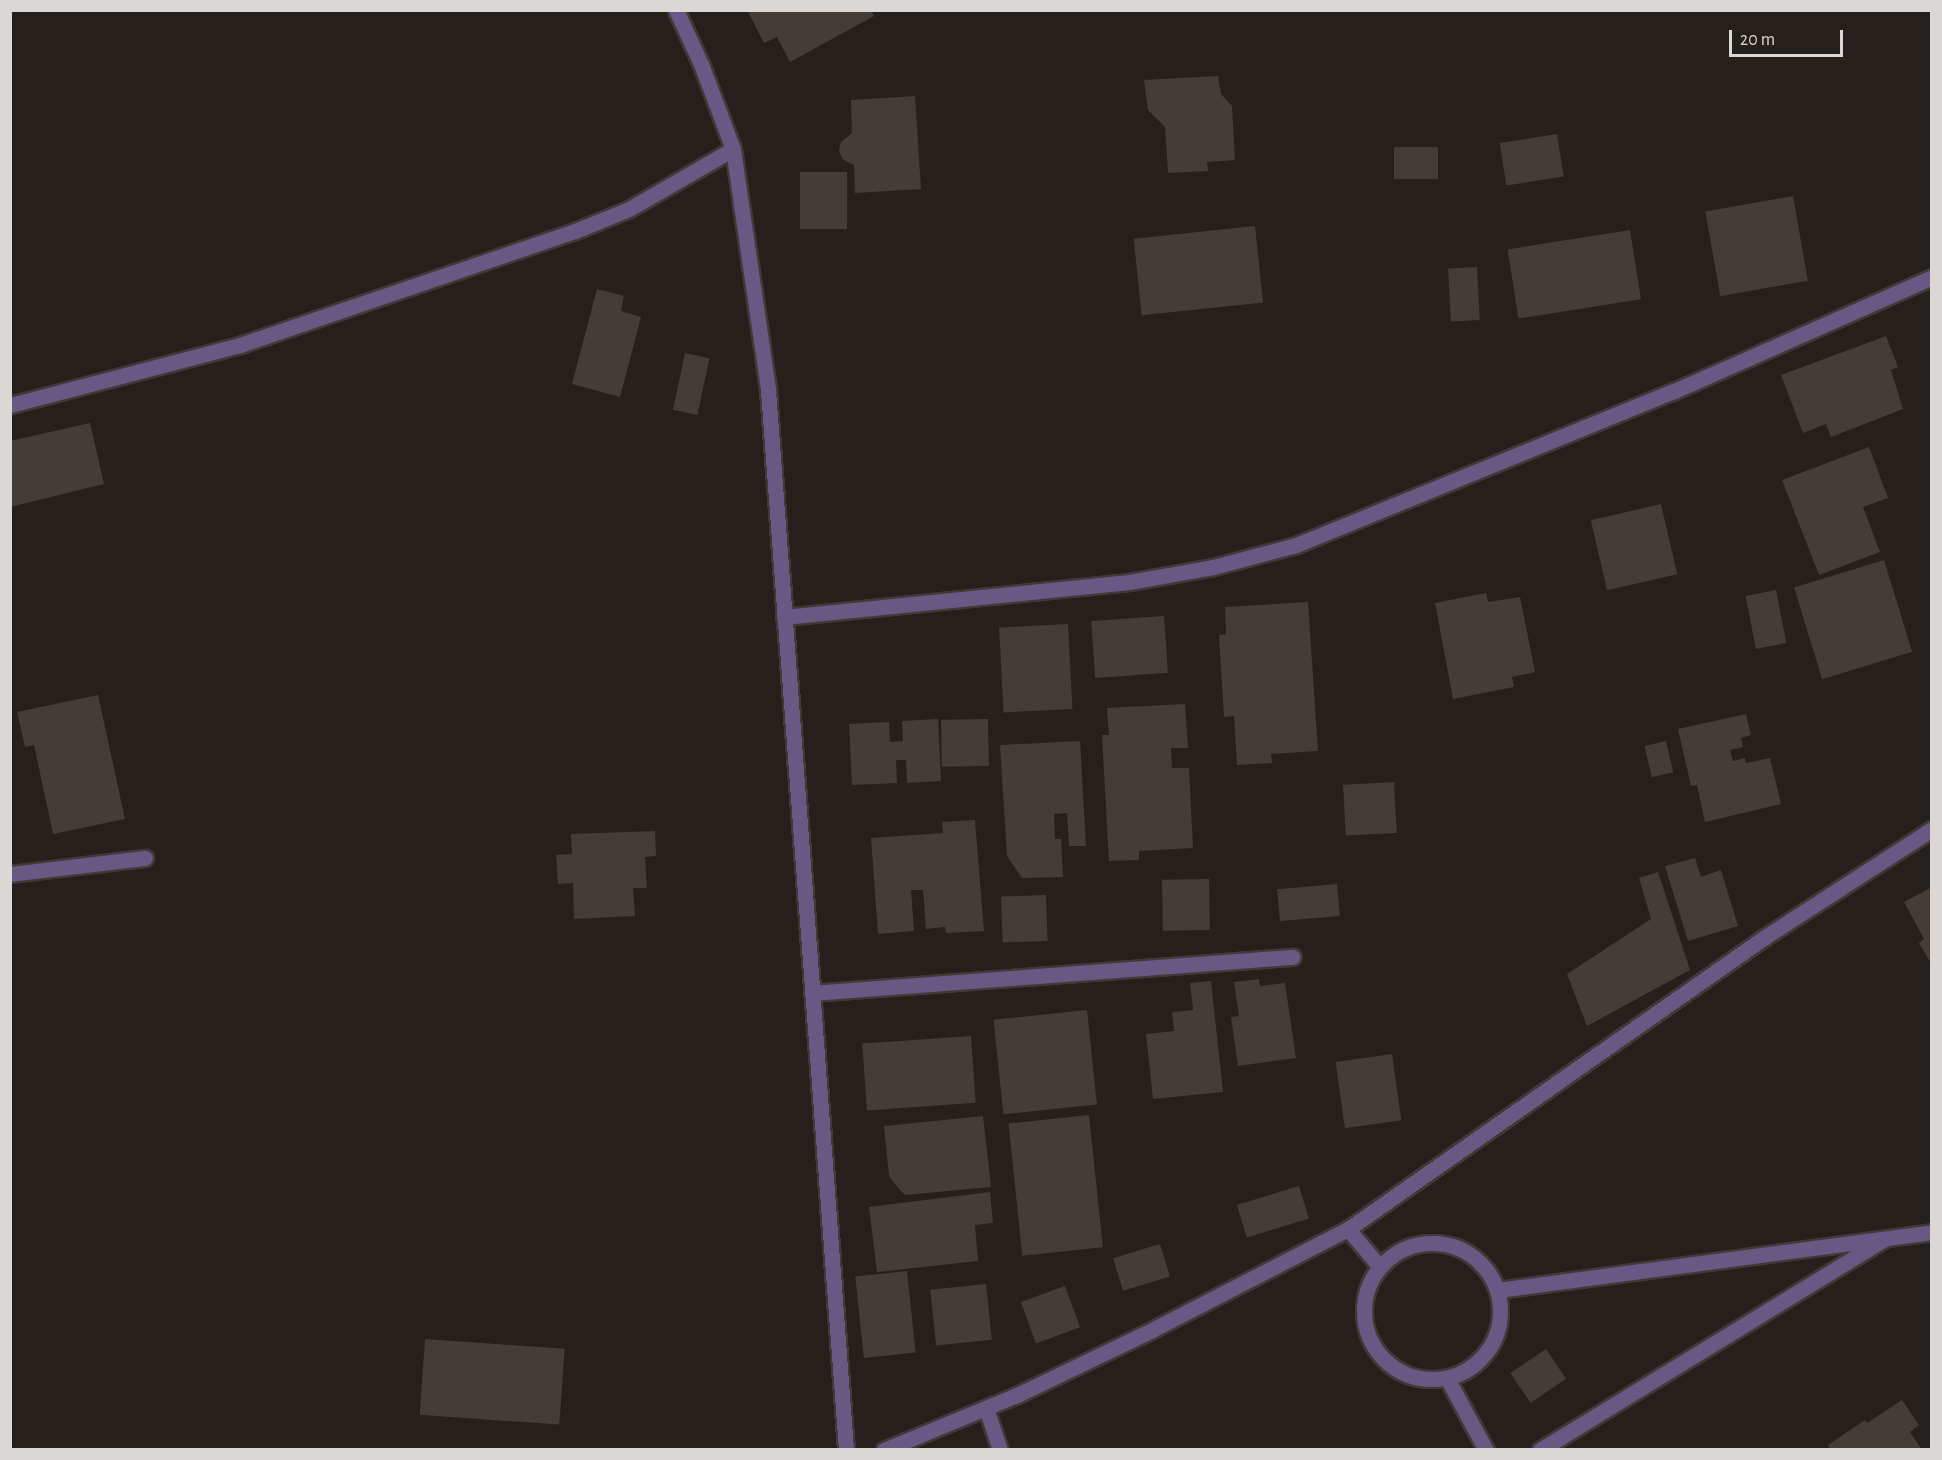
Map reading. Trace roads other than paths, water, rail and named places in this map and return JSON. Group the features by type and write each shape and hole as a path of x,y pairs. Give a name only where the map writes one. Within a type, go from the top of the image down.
{"street":[{"path":"676,10 701,64 733,148 768,390 846,1449"},
{"path":"10,405 240,345 575,231 629,209 733,148"},
{"path":"784,617 1129,582 1213,567 1296,544 1674,391 1932,277"},
{"path":"884,1449 986,1408 1152,1330 1348,1228 1765,938 1932,829"},
{"path":"10,874 145,858"},
{"path":"812,993 1293,957"},
{"path":"1348,1228 1379,1266"},
{"path":"1498,1290 1932,1232"},
{"path":"1540,1449 1889,1236"},
{"path":"1446,1243 1479,1259 1498,1290 1501,1318 1492,1345 1473,1366 1447,1378 1426,1379 1406,1374 1387,1362 1373,1347 1365,1327 1363,1305 1368,1284 1379,1266 1409,1246 1446,1243"},
{"path":"1447,1378 1486,1449"},
{"path":"986,1408 1000,1449"}]}
